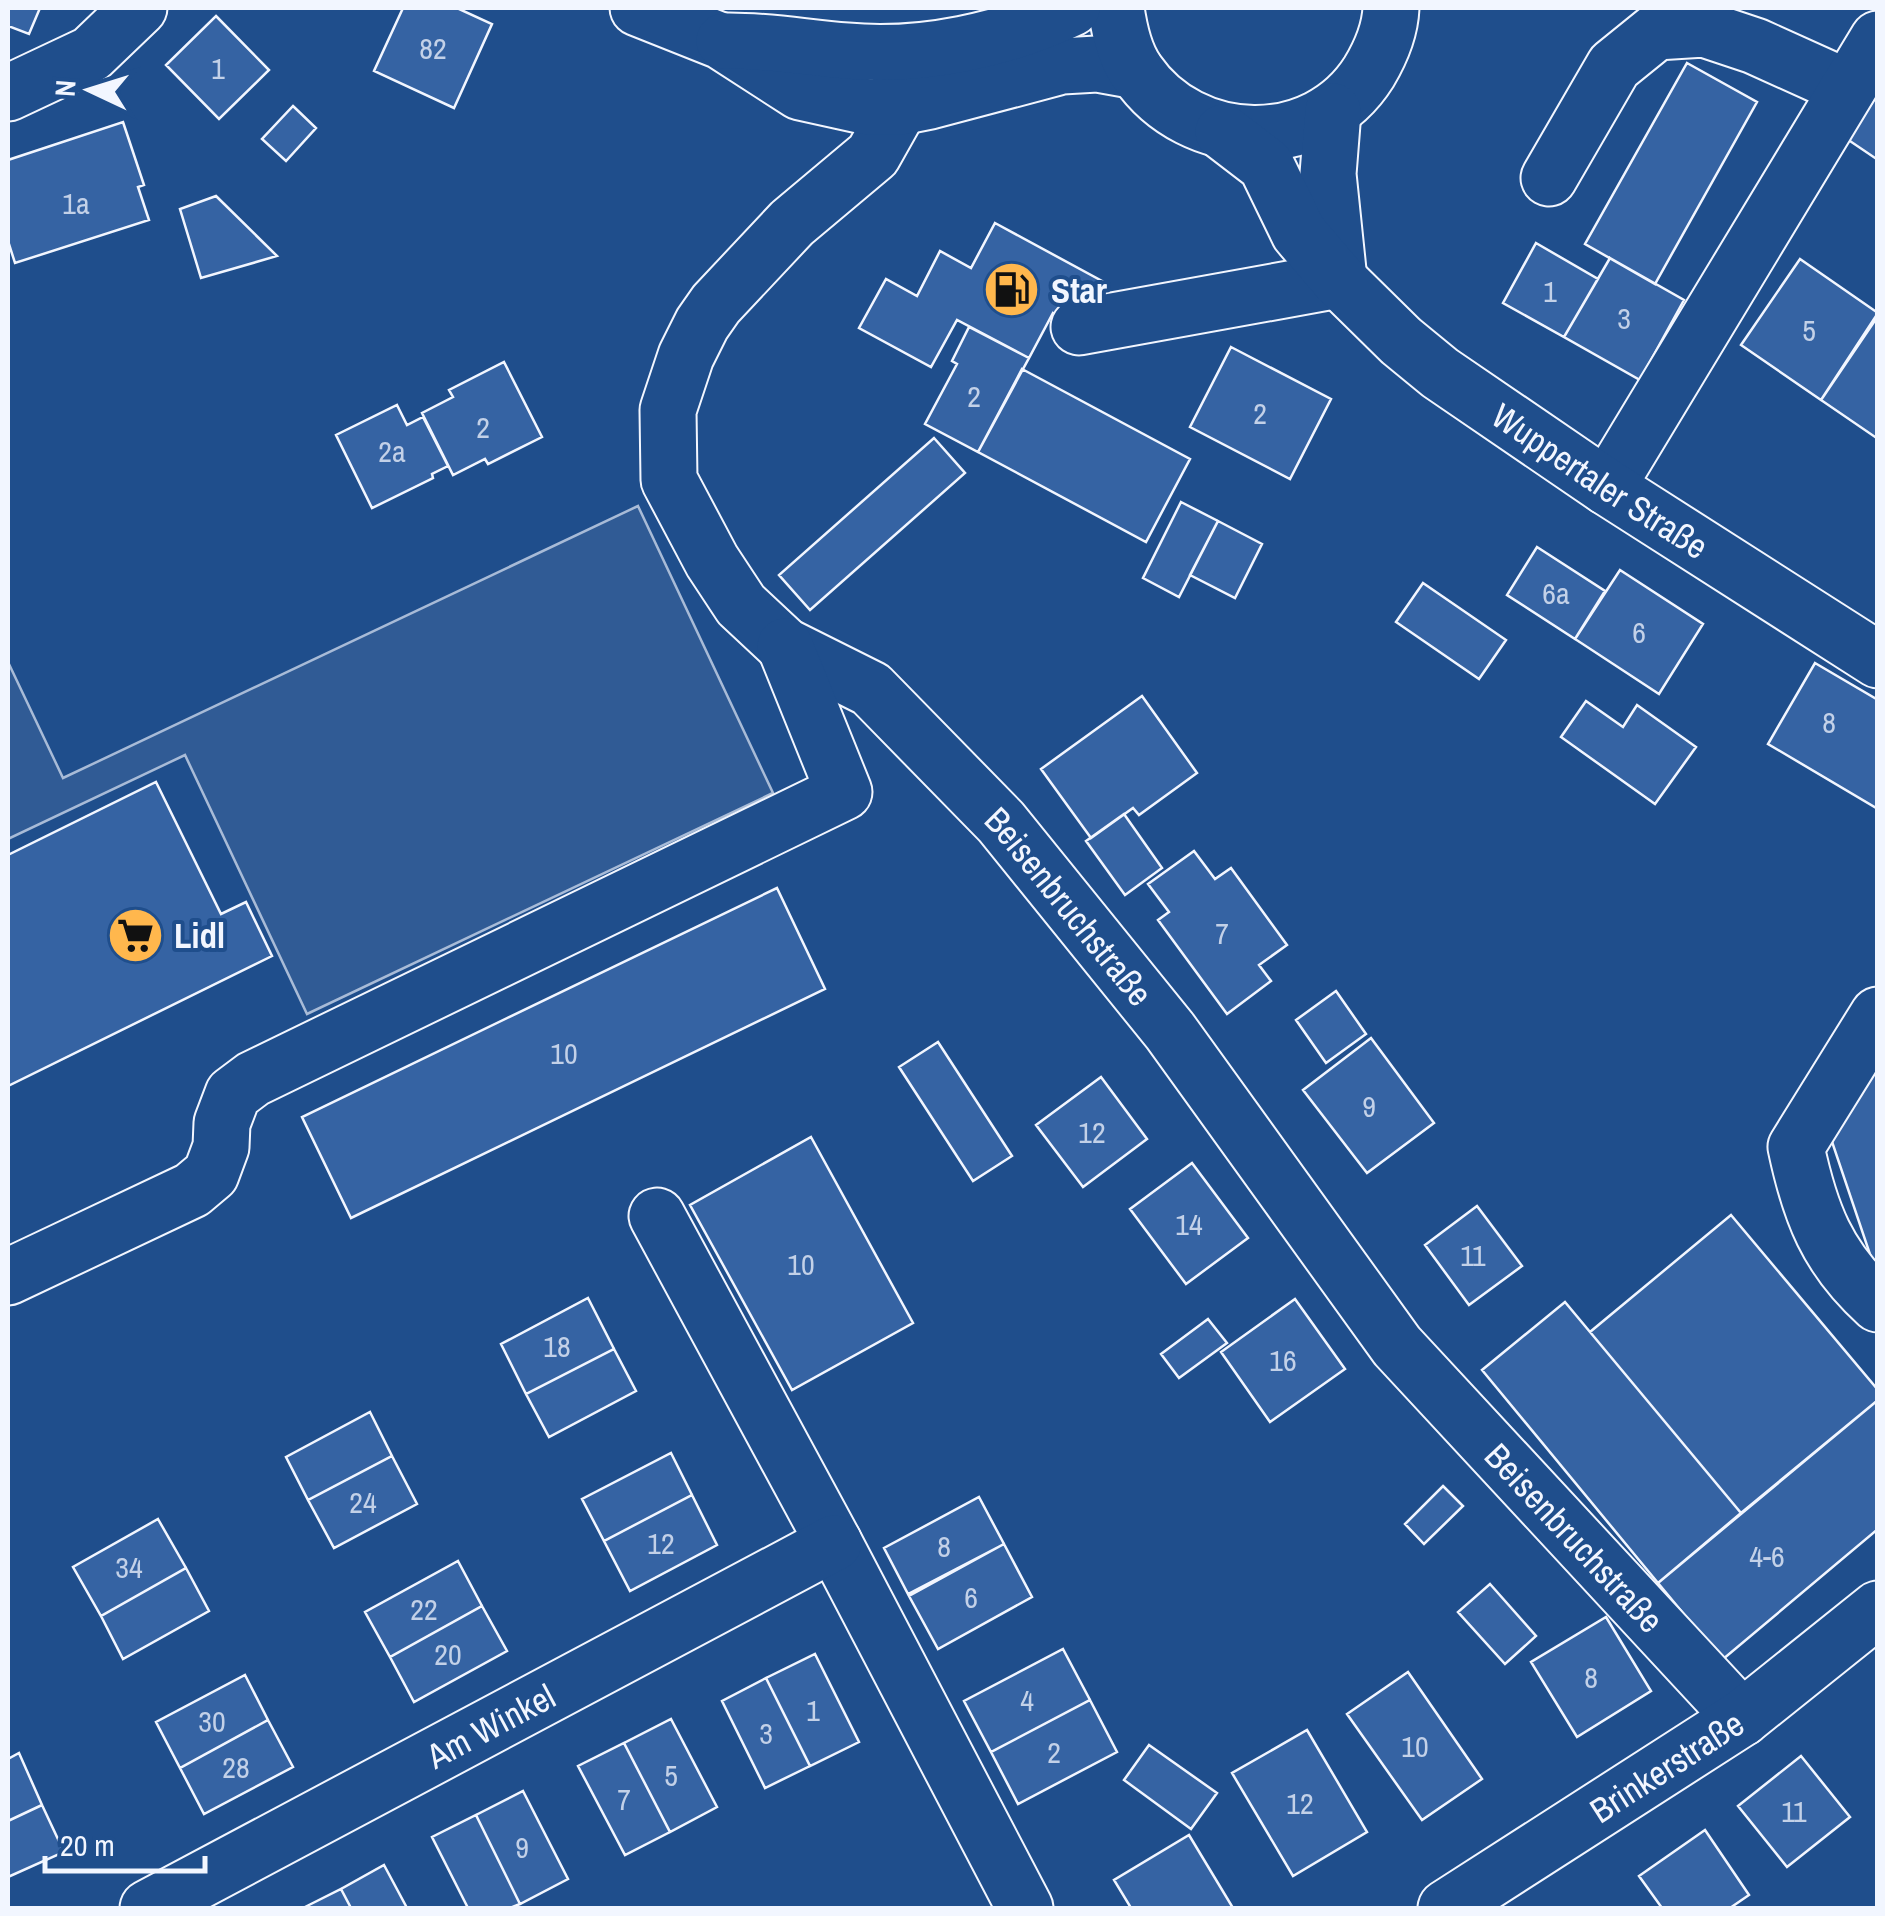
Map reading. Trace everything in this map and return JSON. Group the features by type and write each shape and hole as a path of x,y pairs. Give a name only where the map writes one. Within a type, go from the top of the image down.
{"street":[{"path":"8,93 91,54 140,8"},
{"path":"638,8 732,24 766,40 851,52 958,43 1012,32 1072,8"},
{"path":"1116,8 1122,41 1136,71 1164,102 1198,123 1223,132 1270,134 1303,126 1333,110 1360,86 1379,56 1391,8"},
{"path":"732,24 800,92 868,108 900,108 1062,66 1097,64 1136,71"},
{"path":"1549,178 1614,66 1656,32 1704,29 1756,46 1848,88"},
{"path":"1607,487 1878,39"},
{"path":"900,108 901,50"},
{"name":"Beisenbruchstraße","path":"900,108 873,154 792,223 716,304 686,356 668,410 669,480 728,587 756,622 784,646 871,689 1002,822 1170,1031 1397,1346 1742,1718"},
{"path":"1079,327 1338,280 1328,174 1333,110"},
{"name":"Wuppertaler Straße","path":"1223,132 1266,165 1299,233 1338,280 1440,373 1607,487 1878,660"},
{"path":"8,1277 192,1190 212,1174 221,1147 222,1123 233,1094 253,1080 844,792 784,646"},
{"path":"1878,1016 1796,1147 1807,1199 1828,1247 1878,1304"},
{"path":"657,1216 834,1542 1025,1908"},
{"name":"Am Winkel","path":"148,1908 834,1542"},
{"name":"Brinkerstraße","path":"1446,1908 1742,1718 1878,1609"}],"shaded area":[{"path":"638,506 773,793 307,1014 185,755 8,839 8,662 63,778"}],"building":[{"path":"8,8 40,8 29,34 8,26"},
{"path":"403,8 457,8 492,24 454,108 374,71"},
{"path":"216,16 269,70 219,119 166,65"},
{"path":"1687,63 1757,102 1655,284 1585,244"},
{"path":"1878,77 1878,160 1841,135"},
{"path":"293,106 316,128 286,161 262,139"},
{"path":"123,122 144,185 138,187 149,220 15,263 8,241 8,160"},
{"path":"216,196 277,256 201,278 180,209"},
{"path":"995,223 1102,281 1079,327 1053,313 1029,358 957,320 931,367 859,328 886,279 917,296 940,251 971,268"},
{"path":"1536,243 1598,279 1564,337 1503,303"},
{"path":"1610,258 1684,300 1640,380 1564,337"},
{"path":"1800,259 1878,313 1821,400 1741,345"},
{"path":"1878,316 1878,439 1821,400"},
{"path":"969,327 1029,358 978,452 925,424 957,364 952,361"},
{"path":"1231,347 1331,399 1290,479 1190,427"},
{"path":"504,362 542,437 488,464 485,459 453,475 422,413 453,397 449,390"},
{"path":"1022,369 1190,459 1146,542 978,452"},
{"path":"397,405 407,425 423,417 448,466 432,474 433,478 372,508 336,435"},
{"path":"934,438 965,473 810,610 779,575"},
{"path":"1181,502 1218,521 1179,597 1143,578"},
{"path":"1218,521 1262,544 1235,598 1190,575"},
{"path":"1537,547 1605,591 1575,639 1507,595"},
{"path":"1620,570 1703,624 1659,694 1575,639"},
{"path":"1423,583 1506,640 1479,679 1396,622"},
{"path":"1815,663 1878,700 1878,809 1768,744"},
{"path":"1142,696 1197,773 1139,815 1133,808 1091,838 1041,769"},
{"path":"1586,701 1623,727 1637,705 1696,747 1655,804 1561,737"},
{"name":"Lidl","path":"156,782 221,914 246,902 272,956 8,1086 8,855"},
{"path":"1124,814 1162,868 1125,895 1086,841"},
{"path":"1194,851 1215,879 1231,868 1287,945 1259,965 1271,981 1227,1014 1158,920 1169,912 1148,884"},
{"path":"777,888 825,989 351,1218 302,1117"},
{"path":"1336,991 1366,1034 1326,1063 1296,1020"},
{"path":"1371,1038 1434,1123 1367,1173 1303,1090"},
{"path":"938,1042 1012,1156 973,1181 899,1067"},
{"path":"1878,1047 1878,1278 1826,1124"},
{"path":"1101,1077 1147,1139 1083,1187 1036,1125"},
{"path":"811,1137 913,1323 792,1390 690,1205"},
{"path":"1192,1163 1248,1238 1186,1284 1130,1209"},
{"path":"1477,1206 1522,1266 1469,1305 1425,1245"},
{"path":"1731,1215 1878,1390 1878,1400 1741,1513 1590,1332"},
{"path":"588,1298 614,1349 526,1394 501,1344"},
{"path":"1295,1299 1345,1369 1270,1422 1221,1352"},
{"path":"1565,1302 1741,1513 1658,1583 1482,1370"},
{"path":"1208,1319 1227,1343 1179,1378 1161,1354"},
{"path":"614,1349 636,1391 549,1437 526,1394"},
{"path":"1878,1400 1878,1529 1722,1660 1658,1583"},
{"path":"370,1412 392,1456 308,1500 286,1457"},
{"path":"671,1453 692,1495 604,1541 582,1499"},
{"path":"392,1456 417,1504 334,1548 308,1500"},
{"path":"1443,1486 1463,1506 1424,1544 1405,1524"},
{"path":"692,1495 717,1545 630,1591 604,1541"},
{"path":"979,1497 1004,1544 908,1594 884,1548"},
{"path":"158,1519 186,1568 101,1616 73,1567"},
{"path":"1004,1544 1032,1597 938,1649 909,1596"},
{"path":"458,1561 482,1606 390,1657 365,1612"},
{"path":"186,1568 209,1611 123,1659 101,1616"},
{"path":"1490,1584 1536,1636 1505,1664 1458,1612"},
{"path":"482,1606 507,1651 414,1702 390,1657"},
{"path":"1606,1617 1651,1691 1577,1737 1531,1662"},
{"path":"1063,1649 1090,1700 991,1752 964,1701"},
{"path":"815,1654 859,1742 810,1766 766,1678"},
{"path":"1408,1672 1482,1779 1422,1820 1347,1714"},
{"path":"245,1675 268,1720 180,1768 156,1722"},
{"path":"766,1678 810,1766 765,1788 722,1701"},
{"path":"1090,1700 1117,1752 1018,1804 991,1752"},
{"path":"671,1719 717,1807 670,1832 624,1743"},
{"path":"268,1720 293,1767 204,1814 180,1768"},
{"path":"1307,1730 1367,1832 1293,1876 1232,1773"},
{"path":"624,1743 670,1832 625,1855 578,1766"},
{"path":"1149,1745 1217,1793 1191,1829 1124,1780"},
{"path":"19,1753 42,1805 8,1821 8,1759"},
{"path":"1801,1756 1850,1817 1787,1867 1738,1806"},
{"path":"523,1791 568,1879 520,1904 476,1815"},
{"path":"42,1805 64,1852 8,1877 8,1821"},
{"path":"476,1815 520,1904 510,1908 468,1908 432,1837"},
{"path":"1705,1830 1749,1895 1730,1908 1662,1908 1639,1876"},
{"path":"1189,1835 1233,1908 1131,1908 1114,1880"},
{"path":"384,1865 407,1908 351,1908 341,1889"},
{"path":"341,1889 351,1908 303,1908"}],"place":[{"name":"Star","path":"1012,290"},
{"name":"Lidl","path":"135,935"}]}
